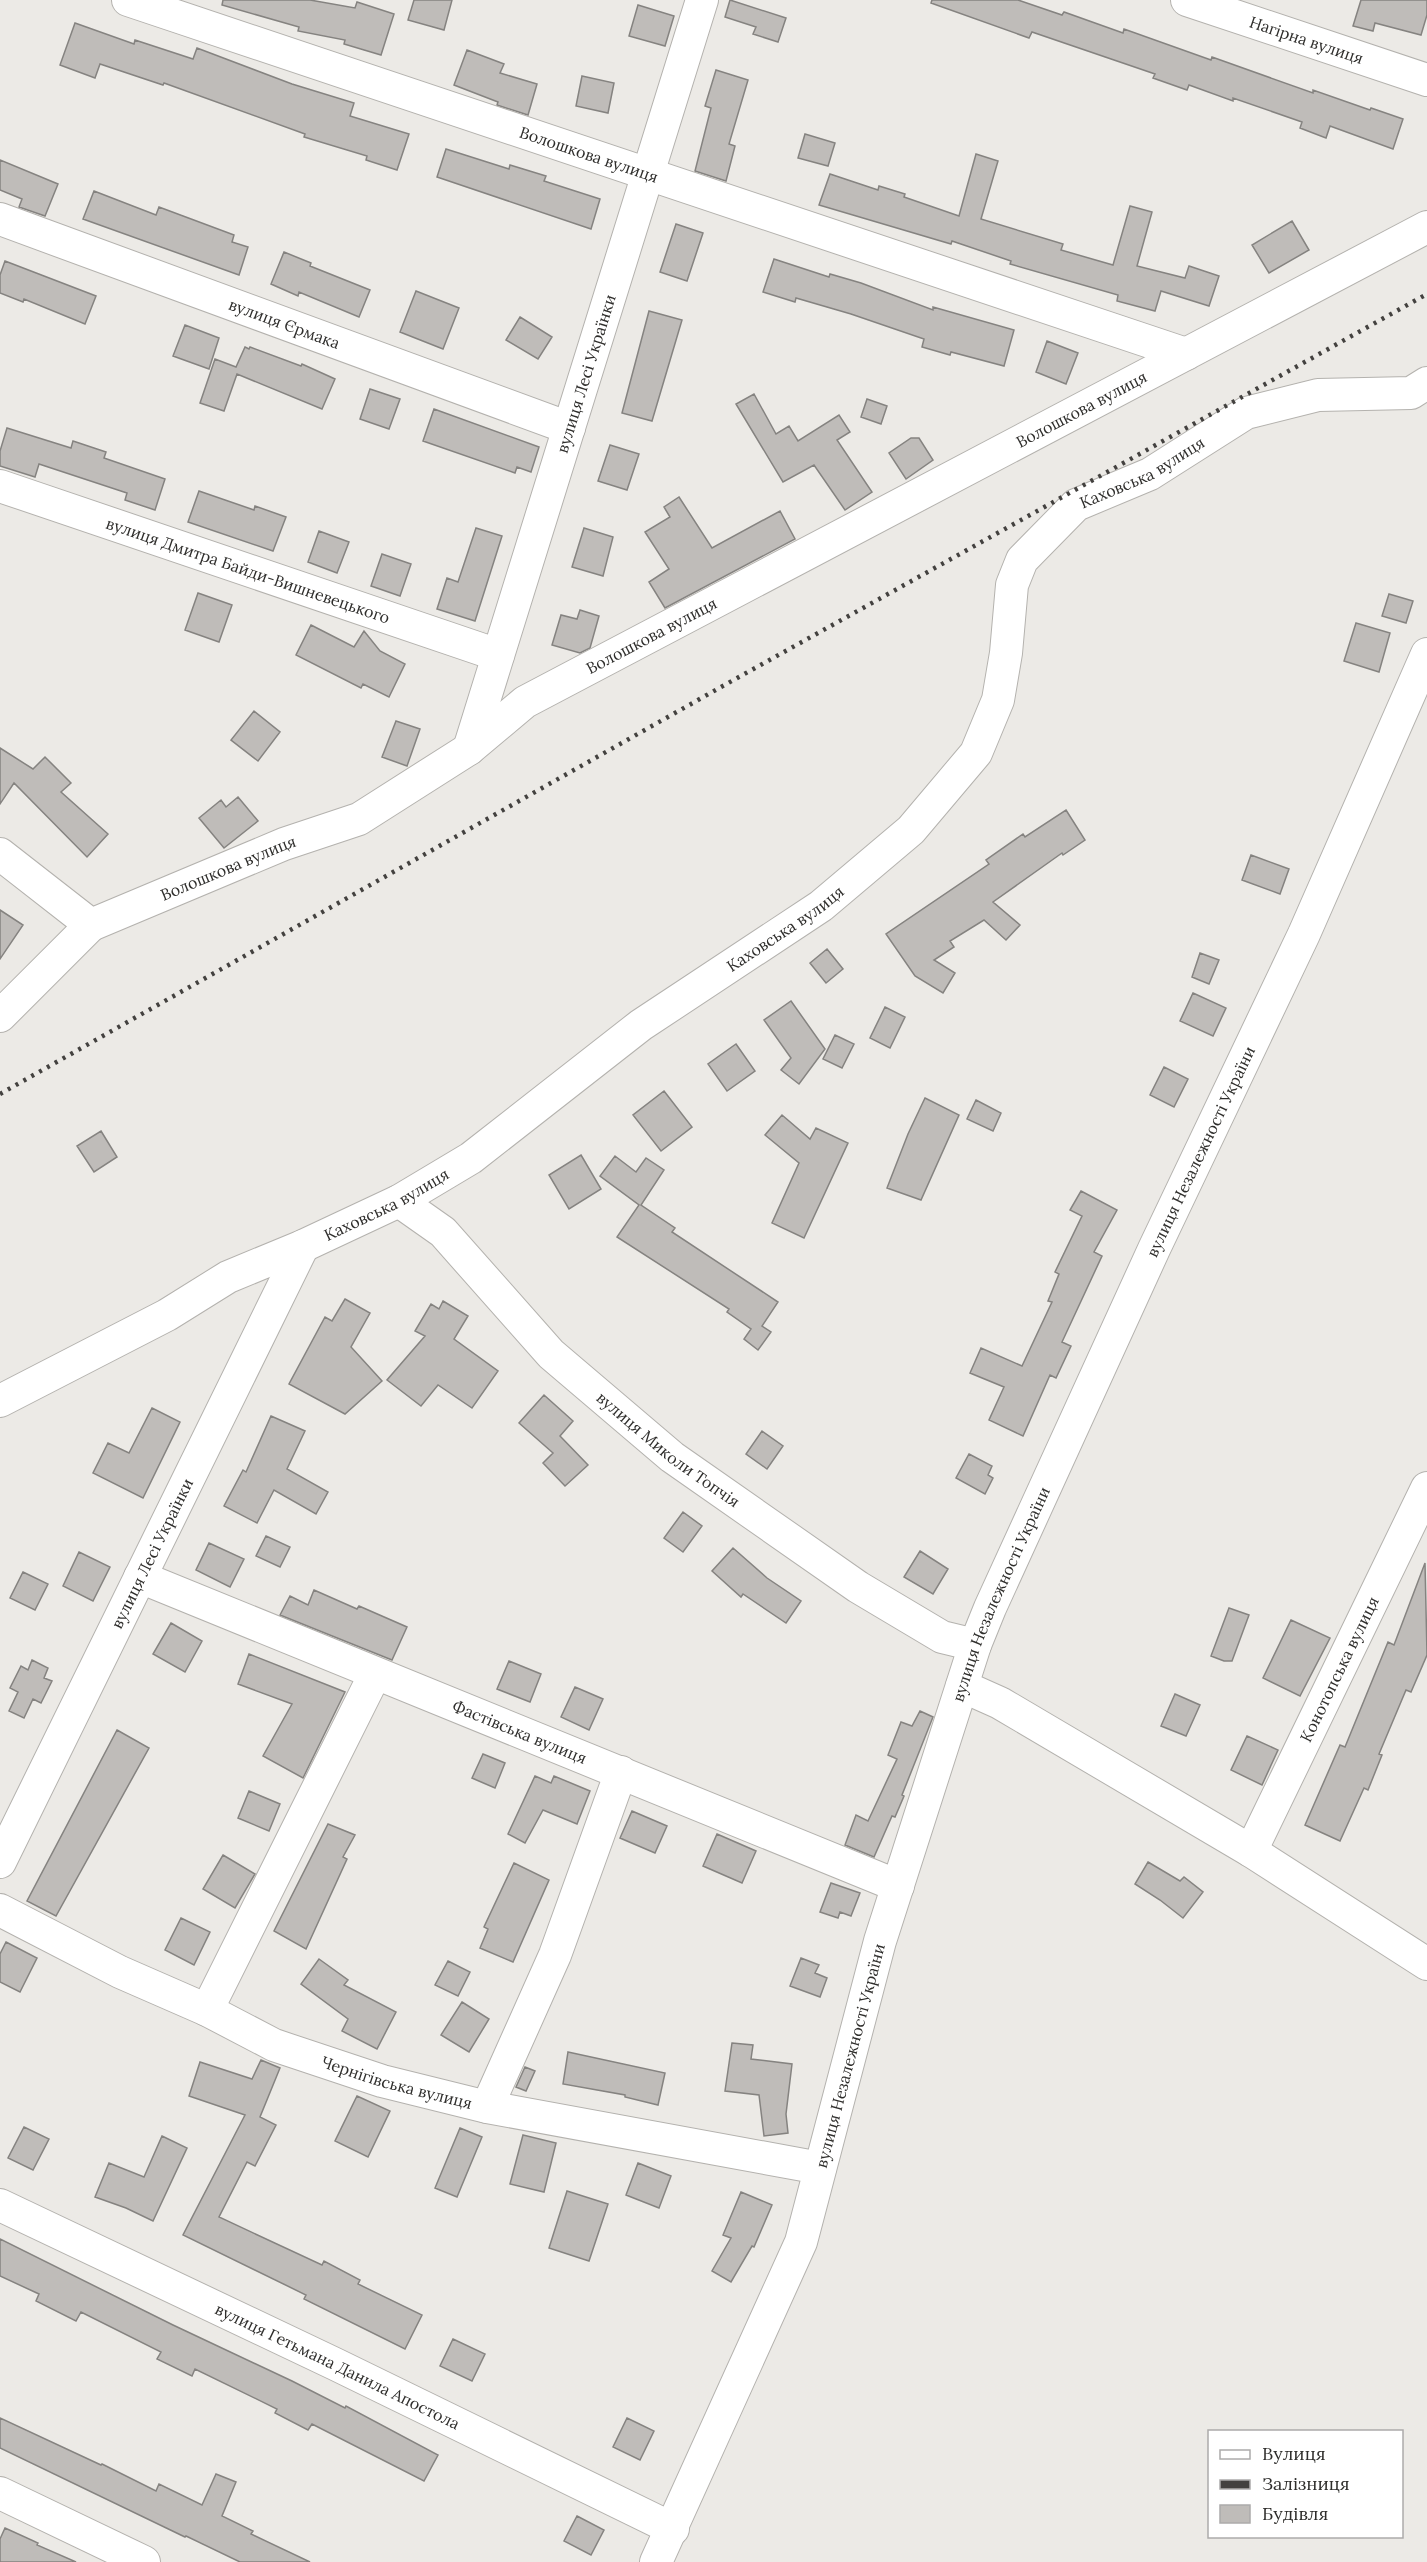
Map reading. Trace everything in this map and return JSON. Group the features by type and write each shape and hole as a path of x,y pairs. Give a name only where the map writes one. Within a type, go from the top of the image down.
{"street":[{"name":"Волошкова вулиця","path":"128,0 1186,354"},
{"name":"вулиця Лесі Українки","path":"469,748 702,0"},
{"name":"Нагірна вулиця","path":"1187,0 1427,80"},
{"name":"вулиця Єрмака","path":"0,219 569,428"},
{"name":"Волошкова вулиця","path":"105,919 284,844 359,819 469,748 525,702 1427,227"},
{"name":"Каховська вулиця","path":"0,1401 167,1315 228,1277 303,1246 399,1201 471,1158 641,1024 821,906 911,830 976,753 998,700 1006,653 1012,585 1022,560 1076,505 1150,474 1246,413 1318,395 1411,393 1427,382"},
{"name":"вулиця Дмитра Байди-Вишневецького","path":"0,486 498,656"},
{"name":"вулиця Незалежності України","path":"656,2562 673,2529 801,2242 880,1941 975,1645 1154,1249 1304,934 1427,654"},
{"path":"0,854 105,919 0,1016"},
{"name":"вулиця Миколи Топчія","path":"399,1201 443,1232 551,1354 672,1457 867,1593 942,1637 975,1645"},
{"name":"вулиця Лесі Українки","path":"0,1862 303,1246"},
{"name":"Конотопська вулиця","path":"1251,1851 1427,1488"},
{"name":"Фастівська вулиця","path":"140,1577 898,1886"},
{"path":"207,2010 375,1674"},
{"path":"962,1686 1000,1703 1251,1851 1427,1964"},
{"path":"487,2107 555,1955 621,1772"},
{"name":"Чернігівська вулиця","path":"0,1910 120,1972 207,2010 274,2045 382,2081 487,2107 820,2168"},
{"name":"вулиця Гетьмана Данила Апостола","path":"0,2205 673,2529"},
{"path":"0,2493 144,2562"}],"building":[{"path":"223,0 310,0 355,8 357,2 394,14 381,55 344,44 345,40 298,31 299,27 222,5"},
{"path":"414,0 452,0 444,30 408,20"},
{"path":"730,0 786,18 778,42 753,34 756,27 725,17"},
{"path":"932,0 1018,0 1062,15 1064,12 1123,33 1124,29 1313,93 1313,90 1403,119 1393,149 1330,126 1326,138 1300,128 1302,122 1189,85 1187,90 1153,78 1155,74 1032,32 1029,38 931,3"},
{"path":"1361,0 1427,0 1427,15 1421,35 1375,23 1373,31 1353,26"},
{"path":"638,5 674,16 665,46 629,36"},
{"path":"75,23 134,44 135,40 193,59 197,48 292,84 354,103 350,116 409,134 397,170 366,160 367,156 304,137 305,134 164,83 163,85 100,64 95,78 60,65"},
{"path":"467,50 504,64 500,73 537,84 528,115 497,105 498,102 454,85"},
{"path":"716,70 748,80 729,144 735,146 726,181 695,171 711,108 705,106"},
{"path":"582,76 614,83 608,113 576,106"},
{"path":"805,134 835,143 828,166 798,158"},
{"path":"446,149 509,169 510,165 546,176 544,181 600,199 591,229 437,177"},
{"path":"976,154 998,161 981,219 1063,244 1061,250 1113,265 1130,206 1152,212 1137,266 1185,278 1189,266 1219,276 1209,306 1161,291 1155,311 1117,301 1118,295 1010,264 1011,261 952,241 951,244 819,205 830,174 878,190 879,186 905,194 904,197 959,216"},
{"path":"0,160 58,184 45,216 19,207 22,199 0,190"},
{"path":"94,191 156,215 159,207 234,235 232,242 248,247 239,275 83,219"},
{"path":"1292,221 1309,250 1269,273 1252,245"},
{"path":"676,224 703,233 687,281 660,272"},
{"path":"284,252 311,263 310,266 370,290 359,317 299,292 298,296 271,284"},
{"path":"774,259 829,277 830,274 861,283 933,310 933,307 1014,330 1004,366 922,347 924,339 851,314 796,298 795,302 763,292"},
{"path":"5,261 96,296 85,324 24,299 23,302 0,293 0,275"},
{"path":"416,291 459,308 443,349 400,332"},
{"path":"649,311 682,320 652,421 622,413"},
{"path":"520,317 552,337 538,359 506,340"},
{"path":"185,325 219,338 209,369 173,356"},
{"path":"1047,341 1078,353 1066,384 1036,372"},
{"path":"245,347 301,366 302,364 335,379 322,409 237,374 224,411 200,403 215,359 236,367"},
{"path":"370,389 400,399 389,429 360,419"},
{"path":"754,394 776,434 789,426 798,441 839,415 850,432 837,440 872,492 845,510 814,465 783,482 736,404"},
{"path":"867,399 887,406 881,424 861,417"},
{"path":"434,409 539,447 531,472 517,467 515,473 423,441"},
{"path":"7,428 71,448 73,441 106,452 104,458 165,479 155,510 125,500 127,493 39,464 35,477 0,466 0,451"},
{"path":"911,438 919,438 933,460 906,479 889,453"},
{"path":"610,445 639,454 627,490 598,481"},
{"path":"199,491 254,510 255,506 286,517 273,551 188,522"},
{"path":"679,497 712,548 780,511 795,539 665,608 649,582 669,569 645,532 670,517 664,507"},
{"path":"476,528 502,536 475,621 437,609 447,578 458,582"},
{"path":"584,528 613,537 603,576 572,567"},
{"path":"319,531 349,542 337,573 308,562"},
{"path":"382,554 411,564 400,596 371,586"},
{"path":"198,593 232,605 219,642 185,630"},
{"path":"1389,594 1413,601 1406,623 1382,616"},
{"path":"580,610 599,616 590,648 580,653 552,645 561,615 577,619"},
{"path":"1356,623 1390,633 1379,672 1344,661"},
{"path":"311,625 354,647 364,631 380,651 405,664 389,697 363,684 361,688 296,655"},
{"path":"254,711 280,732 258,761 231,740"},
{"path":"396,721 420,729 407,766 382,757"},
{"path":"0,748 33,769 45,757 71,783 61,792 108,834 87,857 14,783 0,804"},
{"path":"238,797 258,821 224,848 199,818 221,800 226,807"},
{"path":"1066,810 1085,840 1063,855 1062,853 993,902 1020,925 1006,940 984,920 950,941 954,947 934,960 955,973 943,993 915,976 886,934 989,864 986,860 1023,834 1025,837"},
{"path":"1251,855 1289,869 1280,894 1242,880"},
{"path":"0,910 23,925 0,959"},
{"path":"827,949 843,969 826,983 810,963"},
{"path":"1200,953 1219,960 1209,984 1192,977"},
{"path":"1193,993 1226,1008 1213,1036 1180,1021"},
{"path":"791,1001 825,1049 799,1084 781,1070 791,1058 764,1020"},
{"path":"885,1007 905,1017 890,1048 870,1038"},
{"path":"835,1035 854,1044 842,1068 823,1059"},
{"path":"736,1044 755,1071 727,1091 708,1064"},
{"path":"1164,1067 1188,1079 1174,1107 1150,1095"},
{"path":"664,1091 692,1127 661,1151 633,1115"},
{"path":"925,1098 959,1115 921,1200 887,1188"},
{"path":"976,1100 1001,1113 993,1131 967,1119"},
{"path":"782,1115 810,1139 816,1128 848,1143 804,1238 772,1223 799,1163 765,1135"},
{"path":"101,1131 117,1157 94,1172 77,1146"},
{"path":"581,1155 601,1189 569,1209 549,1175"},
{"path":"615,1156 636,1172 646,1158 664,1170 641,1205 675,1228 672,1232 778,1302 762,1326 771,1332 758,1350 744,1339 751,1329 727,1312 729,1309 617,1237 639,1205 600,1176"},
{"path":"1081,1191 1117,1210 1094,1252 1102,1256 1062,1342 1071,1346 1056,1378 1050,1375 1023,1436 989,1420 1004,1387 970,1373 981,1348 1022,1366 1052,1302 1048,1301 1059,1274 1055,1272 1082,1216 1070,1210"},
{"path":"345,1299 370,1313 351,1347 382,1381 345,1414 289,1384 325,1317 332,1321"},
{"path":"443,1301 468,1316 454,1339 498,1371 472,1408 438,1385 421,1406 387,1380 425,1336 415,1331 431,1304 439,1309"},
{"path":"544,1395 573,1421 560,1436 588,1465 565,1486 543,1463 553,1453 519,1423"},
{"path":"152,1408 180,1422 143,1498 93,1473 108,1443 129,1453"},
{"path":"271,1416 305,1431 287,1469 328,1492 316,1514 274,1490 257,1523 224,1506 243,1470 246,1472"},
{"path":"762,1431 783,1446 767,1469 746,1454"},
{"path":"969,1454 992,1466 988,1475 993,1478 985,1494 956,1478"},
{"path":"683,1512 702,1526 683,1552 664,1538"},
{"path":"266,1536 290,1547 280,1567 256,1556"},
{"path":"209,1543 244,1559 230,1587 196,1570"},
{"path":"733,1548 767,1578 801,1601 786,1623 743,1594 741,1597 712,1571"},
{"path":"920,1551 948,1569 933,1594 904,1577"},
{"path":"79,1552 110,1567 93,1601 63,1586"},
{"path":"1425,1563 1427,1655 1411,1692 1406,1690 1379,1754 1382,1755 1368,1790 1364,1788 1340,1841 1305,1825 1340,1745 1345,1747 1388,1642 1394,1645"},
{"path":"23,1572 48,1584 35,1610 10,1598"},
{"path":"314,1590 407,1627 392,1660 280,1615 290,1596 308,1605"},
{"path":"1229,1608 1249,1615 1232,1661 1224,1661 1211,1656"},
{"path":"1291,1620 1330,1638 1300,1696 1263,1678"},
{"path":"171,1623 202,1641 185,1672 153,1654"},
{"path":"249,1654 345,1692 303,1778 263,1756 292,1704 238,1684"},
{"path":"32,1660 48,1668 44,1678 52,1681 41,1703 33,1699 24,1718 9,1711 18,1692 10,1688 21,1666 28,1670"},
{"path":"509,1661 541,1674 530,1702 497,1689"},
{"path":"575,1687 603,1699 589,1730 561,1717"},
{"path":"1175,1694 1200,1705 1186,1736 1161,1726"},
{"path":"920,1711 933,1717 902,1795 904,1796 895,1817 892,1816 874,1857 845,1845 856,1815 868,1821 897,1759 888,1755 901,1722 912,1726"},
{"path":"117,1730 149,1748 56,1916 27,1901"},
{"path":"1247,1736 1278,1750 1262,1785 1231,1770"},
{"path":"483,1754 505,1763 495,1788 472,1778"},
{"path":"535,1776 551,1783 554,1776 590,1791 577,1824 543,1810 525,1843 508,1834"},
{"path":"249,1791 280,1804 269,1831 238,1818"},
{"path":"632,1811 667,1826 655,1853 620,1838"},
{"path":"328,1824 355,1835 343,1857 347,1859 306,1949 274,1931"},
{"path":"717,1834 756,1851 742,1883 703,1866"},
{"path":"223,1855 255,1874 235,1908 203,1889"},
{"path":"1148,1862 1180,1881 1184,1877 1203,1892 1183,1918 1135,1884"},
{"path":"514,1863 549,1880 513,1962 480,1948 488,1929 484,1927"},
{"path":"831,1883 860,1893 851,1916 840,1912 838,1918 820,1912"},
{"path":"181,1918 210,1932 194,1965 165,1950"},
{"path":"6,1942 37,1958 20,1992 0,1982 0,1954"},
{"path":"801,1958 819,1965 815,1973 827,1978 820,1997 790,1986"},
{"path":"319,1959 348,1980 344,1985 396,2012 377,2049 342,2031 348,2019 301,1984"},
{"path":"448,1961 470,1972 458,1996 435,1985"},
{"path":"462,2002 489,2019 469,2052 441,2035"},
{"path":"732,2043 753,2045 751,2059 792,2064 786,2114 788,2133 764,2136 759,2095 725,2091"},
{"path":"568,2052 665,2073 658,2105 625,2097 625,2095 563,2084"},
{"path":"261,2060 280,2068 260,2117 276,2125 255,2166 247,2162 219,2217 322,2265 324,2261 360,2280 358,2284 422,2315 405,2349 304,2299 306,2295 183,2235 245,2115 189,2096 200,2062 252,2079"},
{"path":"525,2067 535,2071 526,2091 516,2087"},
{"path":"357,2096 390,2111 368,2157 335,2141"},
{"path":"24,2127 49,2139 33,2170 8,2158"},
{"path":"460,2128 482,2137 457,2197 435,2188"},
{"path":"523,2135 556,2143 544,2192 510,2184"},
{"path":"162,2136 187,2148 153,2221 95,2197 109,2163 144,2177"},
{"path":"638,2163 671,2176 659,2208 626,2195"},
{"path":"567,2191 608,2204 589,2261 549,2248"},
{"path":"741,2192 772,2205 754,2247 752,2246 731,2282 712,2271 731,2238 723,2235"},
{"path":"0,2239 173,2325 345,2408 346,2406 438,2455 424,2481 312,2424 308,2430 275,2413 277,2409 195,2369 192,2376 157,2359 161,2352 81,2312 76,2321 36,2301 39,2294 0,2276"},
{"path":"453,2339 485,2354 472,2381 440,2366"},
{"path":"0,2418 156,2491 159,2484 202,2505 216,2474 236,2482 222,2516 253,2531 251,2534 310,2562 240,2562 185,2537 0,2448"},
{"path":"627,2418 654,2431 640,2460 613,2447"},
{"path":"577,2516 604,2530 591,2555 564,2541"},
{"path":"5,2528 76,2562 0,2562 0,2539"}],"railway":[{"path":"0,1094 721,687 1427,294"}]}
